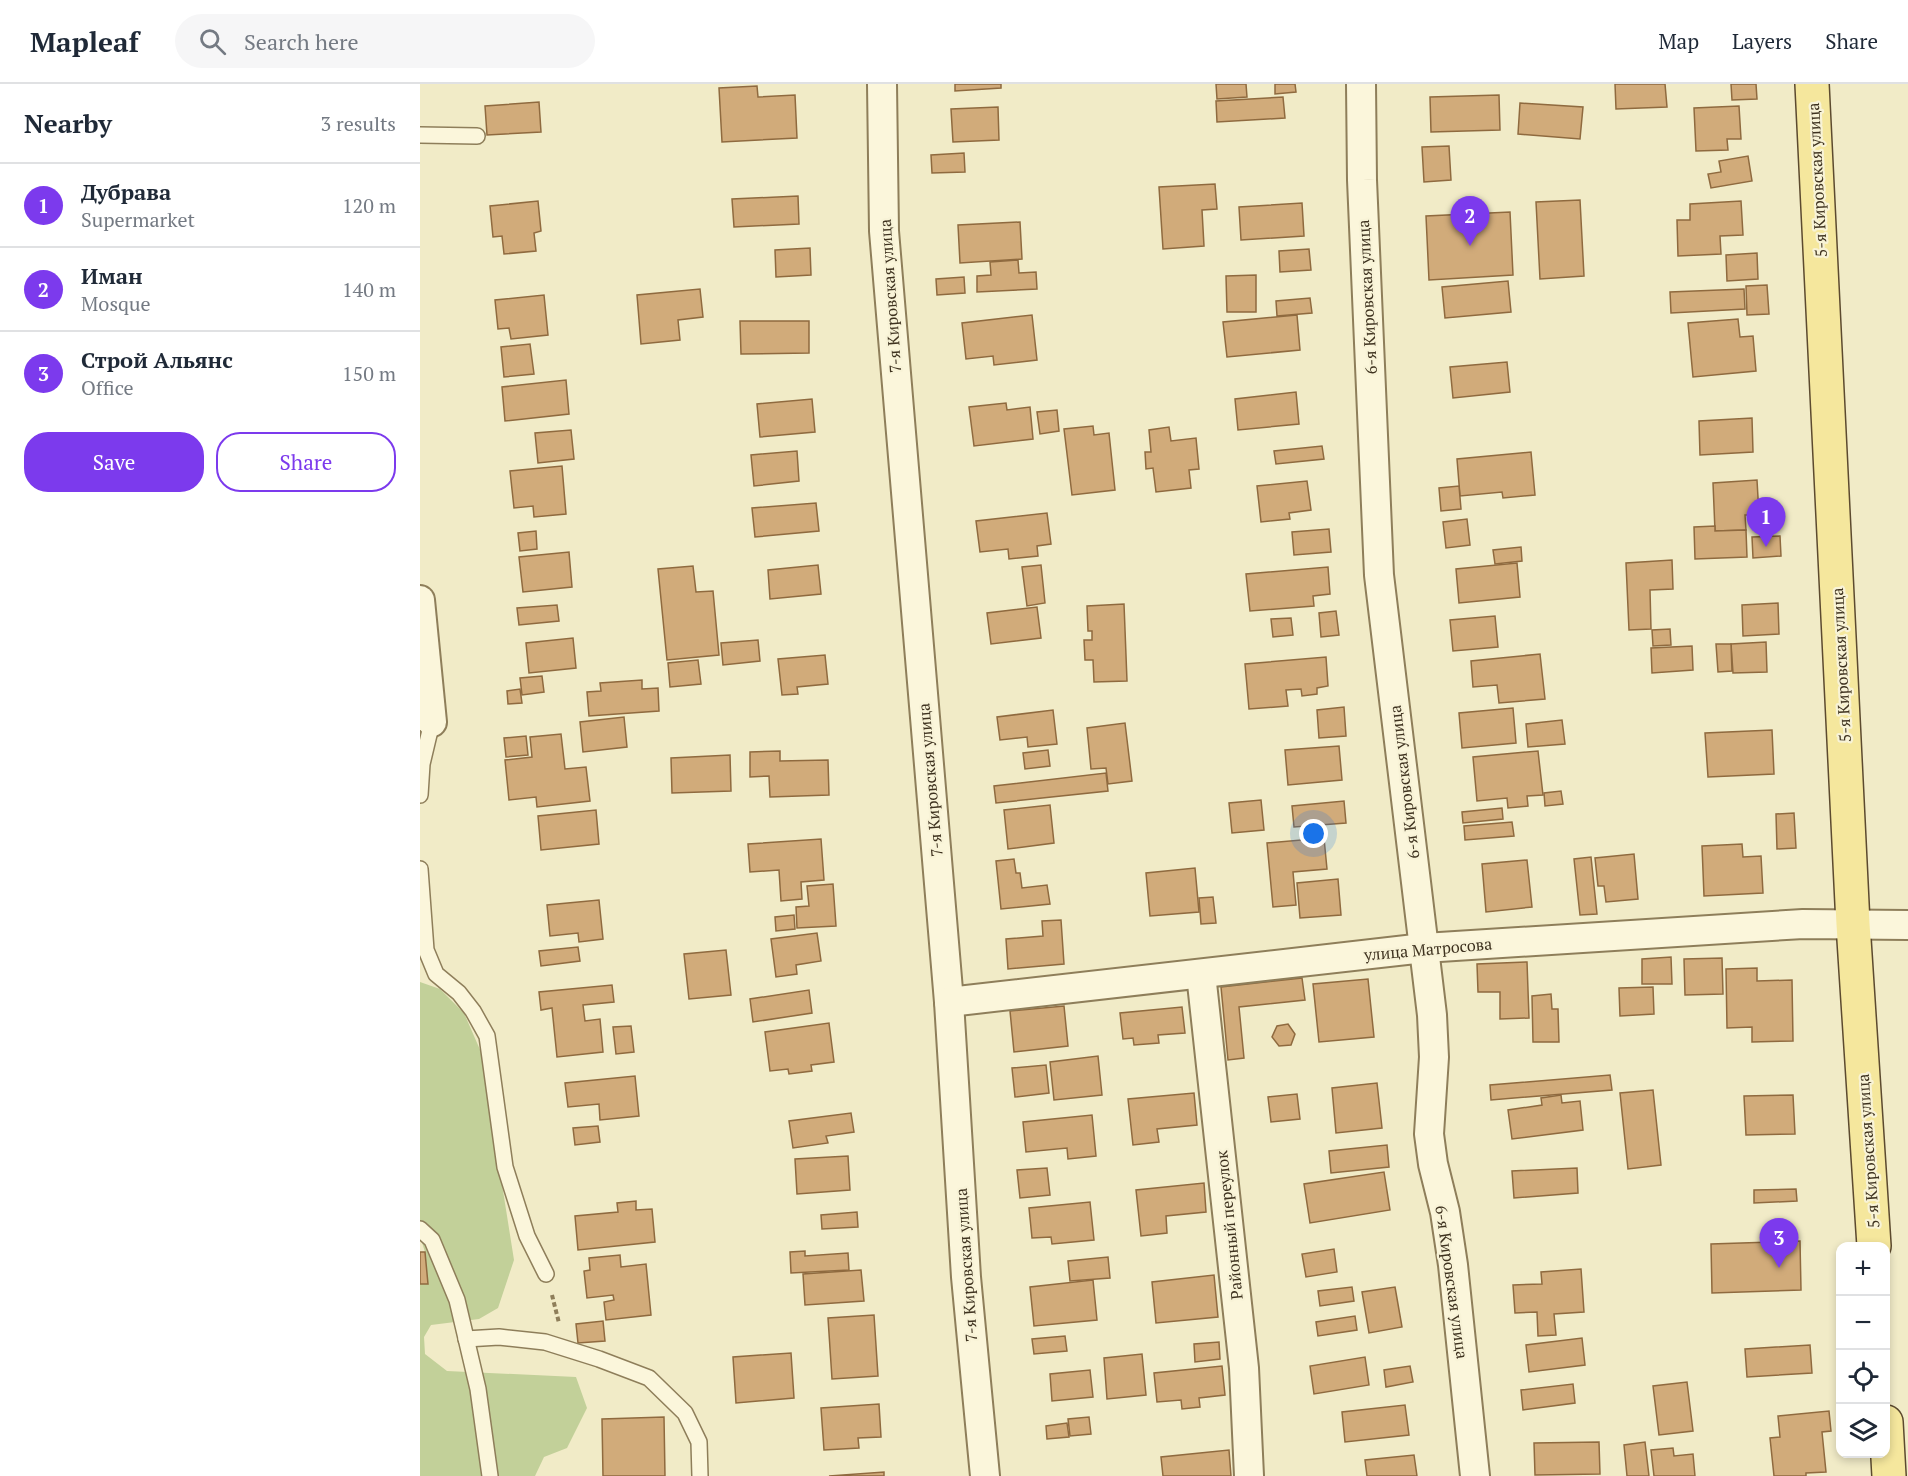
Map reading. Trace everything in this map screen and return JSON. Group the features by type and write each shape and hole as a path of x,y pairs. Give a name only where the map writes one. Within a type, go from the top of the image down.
{"main road":[{"name":"5-я Кировская улица","path":"1812,84 1853,924 1874,1242"},
{"path":"1888,1458 1889,1476"}],"street":[{"name":"7-я Кировская улица","path":"882,84 884,231 949,1002 966,1277 985,1476"},
{"name":"6-я Кировская улица","path":"1361,84 1362,180 1379,575 1432,1015 1434,1057 1430,1134 1433,1164 1445,1212 1453,1265 1475,1476"},
{"path":"420,600 432,722"},
{"name":"улица Матросова","path":"949,1002 1424,948 1803,924 1908,925"},
{"name":"Районный переулок","path":"1201,974 1244,1368 1249,1476"}],"lane":[{"path":"420,135 477,136"},
{"path":"420,795 422,764 432,722"},
{"path":"420,869 426,950 436,974 459,993 473,1011 487,1036 505,1167 527,1236 546,1274"},
{"path":"420,1229 432,1240 457,1300 478,1389 490,1476"},
{"path":"466,1339 500,1337 545,1342 648,1378 685,1413 699,1442 700,1476"}],"path":[{"path":"546,1274 557,1311 563,1348"}],"green space":[{"path":"420,982 440,989 464,1013 481,1052 514,1260 498,1308 479,1319 431,1325 424,1337 425,1354 447,1371 576,1377 587,1408 567,1448 544,1457 535,1476 420,1476 420,1284 428,1283 425,1252 420,1236"}],"building":[{"path":"955,84 1001,84 1001,88 955,91"},
{"path":"1216,84 1246,84 1247,97 1217,99"},
{"path":"1275,84 1295,84 1296,92 1275,94"},
{"path":"1615,84 1665,84 1667,107 1616,109"},
{"path":"1731,84 1756,84 1757,99 1732,100"},
{"path":"757,86 758,97 795,95 797,138 722,142 719,88"},
{"path":"1499,95 1500,130 1431,132 1430,97"},
{"path":"1283,97 1285,118 1217,122 1216,101"},
{"path":"539,102 541,132 487,135 485,106"},
{"path":"1520,103 1583,107 1580,139 1518,134"},
{"path":"1739,106 1741,139 1727,139 1728,150 1696,151 1694,108"},
{"path":"998,107 999,140 953,142 951,109"},
{"path":"1449,146 1451,180 1424,182 1422,147"},
{"path":"964,153 965,172 932,173 931,155"},
{"path":"1748,156 1752,181 1711,188 1708,174 1721,172 1719,161"},
{"path":"1215,184 1217,209 1202,210 1204,246 1163,249 1159,187"},
{"path":"798,196 799,224 734,227 732,199"},
{"path":"1580,200 1584,276 1540,279 1536,202"},
{"path":"538,201 541,231 534,233 536,251 504,254 502,236 493,237 490,206"},
{"path":"1741,201 1743,235 1720,236 1721,254 1678,256 1677,220 1690,220 1690,204"},
{"path":"1302,203 1304,236 1241,240 1239,207"},
{"path":"1510,212 1513,275 1429,280 1426,216"},
{"path":"1020,222 1022,259 960,263 958,225"},
{"path":"810,248 811,275 776,277 775,250"},
{"path":"1309,249 1311,270 1280,272 1279,251"},
{"path":"1757,253 1758,279 1727,281 1726,255"},
{"path":"1018,260 1019,273 1036,272 1037,289 977,292 977,276 991,275 990,262"},
{"path":"1256,275 1256,312 1227,312 1226,276"},
{"path":"964,277 965,293 937,295 936,279"},
{"path":"1508,281 1511,312 1445,318 1442,287"},
{"path":"1767,285 1769,314 1747,315 1746,286"},
{"path":"700,289 703,317 678,320 680,340 641,344 637,295"},
{"path":"1744,289 1745,309 1671,313 1670,292"},
{"path":"544,295 548,335 511,339 509,328 498,329 495,300"},
{"path":"1310,298 1312,313 1277,316 1276,301"},
{"path":"1032,315 1037,360 994,365 993,356 966,359 962,323"},
{"path":"1297,315 1300,350 1227,357 1223,322"},
{"path":"1738,319 1740,337 1753,336 1756,371 1693,377 1688,323"},
{"path":"740,321 809,321 809,353 741,354"},
{"path":"530,344 534,374 504,377 501,347"},
{"path":"1507,362 1510,392 1453,398 1450,367"},
{"path":"566,380 569,414 505,421 502,387"},
{"path":"1296,392 1299,424 1238,430 1235,399"},
{"path":"812,399 815,432 760,437 757,404"},
{"path":"1006,403 1007,410 1030,407 1033,439 974,446 969,407"},
{"path":"1057,410 1059,431 1040,434 1037,412"},
{"path":"1752,418 1753,452 1700,455 1699,421"},
{"path":"1093,426 1094,435 1109,433 1115,490 1072,495 1064,429"},
{"path":"1169,427 1171,441 1196,438 1199,469 1189,470 1191,488 1156,492 1153,468 1146,469 1145,452 1151,452 1149,430"},
{"path":"571,430 574,459 538,463 535,433"},
{"path":"1322,446 1324,459 1276,464 1274,451"},
{"path":"797,451 799,481 754,486 751,455"},
{"path":"1531,452 1535,495 1503,498 1502,492 1460,496 1457,459"},
{"path":"562,466 566,514 534,517 533,506 514,508 510,471"},
{"path":"1757,480 1759,515 1745,515 1746,530 1715,531 1713,483"},
{"path":"1307,481 1311,510 1289,513 1290,519 1261,522 1257,486"},
{"path":"1459,486 1461,509 1441,511 1439,488"},
{"path":"816,503 819,531 755,537 752,508"},
{"path":"1047,513 1051,544 1037,546 1038,556 1009,559 1008,549 980,552 976,521"},
{"path":"1467,519 1470,545 1446,548 1443,522"},
{"path":"1715,526 1715,531 1746,530 1747,557 1695,559 1694,527"},
{"path":"1329,529 1331,552 1294,555 1292,532"},
{"path":"536,531 537,549 520,551 518,533"},
{"path":"1780,536 1781,556 1753,558 1752,537"},
{"path":"1521,547 1522,561 1495,564 1493,550"},
{"path":"569,552 572,587 523,592 519,557"},
{"path":"1672,560 1673,589 1650,590 1651,629 1629,630 1626,563"},
{"path":"1517,563 1520,597 1459,603 1456,569"},
{"path":"818,565 821,594 770,599 768,570"},
{"path":"1041,565 1045,603 1027,606 1022,567"},
{"path":"693,566 696,592 713,591 719,655 667,660 658,569"},
{"path":"1328,567 1330,594 1313,596 1314,606 1250,611 1246,574"},
{"path":"1778,603 1779,634 1743,636 1742,605"},
{"path":"1124,604 1127,681 1094,682 1093,660 1085,660 1084,640 1092,640 1092,631 1088,631 1087,606"},
{"path":"557,605 559,621 519,625 517,608"},
{"path":"1037,607 1041,638 991,644 987,613"},
{"path":"1336,611 1339,635 1321,637 1319,613"},
{"path":"1495,616 1498,647 1453,651 1450,620"},
{"path":"1291,618 1293,635 1273,637 1271,619"},
{"path":"1670,629 1671,645 1653,646 1652,630"},
{"path":"573,638 576,668 529,673 526,643"},
{"path":"758,640 760,661 723,665 721,643"},
{"path":"1766,642 1767,672 1733,673 1731,644"},
{"path":"1716,644 1731,644 1732,671 1718,672"},
{"path":"1692,646 1693,670 1652,673 1651,648"},
{"path":"1540,654 1545,699 1499,703 1497,685 1473,687 1471,661"},
{"path":"825,655 828,684 797,687 798,694 782,695 778,659"},
{"path":"1326,657 1328,686 1317,688 1317,694 1302,696 1301,689 1286,690 1288,706 1249,709 1245,664"},
{"path":"698,660 701,684 670,687 668,663"},
{"path":"542,676 544,692 522,695 520,678"},
{"path":"642,680 642,689 658,688 659,711 589,716 587,692 601,691 600,683"},
{"path":"520,689 522,703 508,704 507,691"},
{"path":"1344,707 1346,736 1319,738 1317,710"},
{"path":"1513,708 1516,743 1462,748 1459,713"},
{"path":"1053,710 1057,744 1028,747 1027,737 1000,740 997,717"},
{"path":"624,717 627,747 583,752 580,722"},
{"path":"1562,720 1565,744 1528,747 1526,724"},
{"path":"1125,723 1132,781 1108,784 1106,768 1091,769 1087,728"},
{"path":"1772,730 1774,774 1708,777 1705,733"},
{"path":"561,734 565,769 586,767 590,801 537,807 536,797 509,800 505,760 532,757 530,737"},
{"path":"526,736 528,755 506,757 504,738"},
{"path":"1339,746 1342,780 1288,785 1285,750"},
{"path":"1048,750 1050,766 1025,769 1023,753"},
{"path":"780,751 780,761 828,760 829,795 770,797 769,776 750,777 750,752"},
{"path":"1538,751 1543,795 1527,796 1528,806 1508,808 1507,798 1477,801 1473,757"},
{"path":"730,755 731,791 672,793 671,758"},
{"path":"1106,773 1108,791 996,803 994,786"},
{"path":"1561,791 1563,804 1545,806 1544,793"},
{"path":"1261,800 1264,830 1232,833 1229,803"},
{"path":"1344,801 1346,823 1294,827 1292,806"},
{"path":"1050,805 1054,843 1008,849 1004,810"},
{"path":"1502,808 1503,819 1463,823 1462,812"},
{"path":"596,810 599,844 541,850 538,816"},
{"path":"1794,813 1796,848 1777,849 1776,814"},
{"path":"1512,822 1514,836 1465,840 1464,826"},
{"path":"1324,838 1327,869 1293,872 1296,905 1273,907 1267,843"},
{"path":"821,839 824,880 801,882 802,899 781,901 779,870 750,872 748,844"},
{"path":"1742,844 1743,857 1761,856 1763,893 1704,896 1702,846"},
{"path":"1634,854 1638,899 1606,902 1604,886 1598,886 1595,858"},
{"path":"1591,857 1597,914 1580,915 1574,859"},
{"path":"1014,859 1016,873 1020,873 1022,888 1047,885 1050,904 1001,909 996,861"},
{"path":"1527,860 1532,907 1486,912 1482,864"},
{"path":"1195,868 1199,912 1150,916 1146,873"},
{"path":"1338,879 1341,915 1300,918 1297,883"},
{"path":"833,884 836,926 797,928 796,907 809,906 807,886"},
{"path":"1213,897 1216,923 1201,924 1199,898"},
{"path":"599,900 603,939 579,942 578,933 550,936 547,905"},
{"path":"794,915 795,929 776,931 775,917"},
{"path":"1061,920 1064,964 1008,969 1006,939 1043,936 1042,921"},
{"path":"817,933 821,961 796,965 797,974 776,977 771,939"},
{"path":"578,947 580,961 541,966 539,951"},
{"path":"726,950 731,995 689,999 684,954"},
{"path":"1671,957 1672,984 1642,984 1642,959"},
{"path":"1722,958 1723,994 1685,995 1684,959"},
{"path":"1527,962 1529,1018 1500,1019 1500,992 1478,992 1477,964"},
{"path":"1757,968 1757,981 1792,980 1793,1041 1752,1042 1752,1027 1727,1028 1726,969"},
{"path":"1302,978 1305,1000 1239,1007 1244,1058 1228,1060 1221,987"},
{"path":"1368,979 1374,1037 1319,1042 1313,984"},
{"path":"612,985 614,1002 583,1005 585,1021 600,1019 603,1052 557,1057 552,1008 541,1010 539,992"},
{"path":"1653,987 1654,1014 1620,1016 1619,988"},
{"path":"809,990 812,1013 753,1022 750,999"},
{"path":"1551,994 1552,1009 1558,1009 1559,1042 1533,1042 1532,996"},
{"path":"1064,1006 1068,1046 1014,1052 1010,1011"},
{"path":"1182,1007 1185,1033 1158,1035 1159,1043 1134,1045 1133,1038 1123,1039 1120,1013"},
{"path":"829,1023 834,1062 811,1065 812,1071 789,1074 788,1069 770,1071 765,1032"},
{"path":"1288,1024 1295,1034 1291,1045 1279,1046 1272,1037 1277,1026"},
{"path":"631,1026 634,1052 616,1054 613,1027"},
{"path":"1098,1056 1102,1095 1054,1100 1050,1062"},
{"path":"1046,1065 1049,1093 1015,1097 1012,1068"},
{"path":"1610,1075 1612,1090 1491,1100 1490,1085"},
{"path":"635,1076 639,1116 600,1120 599,1104 568,1107 565,1083"},
{"path":"1377,1083 1382,1128 1336,1133 1332,1088"},
{"path":"1653,1090 1661,1165 1628,1169 1620,1093"},
{"path":"1194,1093 1197,1125 1157,1129 1159,1142 1133,1145 1128,1099"},
{"path":"1297,1094 1300,1119 1271,1122 1268,1097"},
{"path":"1561,1095 1562,1103 1580,1101 1583,1130 1512,1139 1508,1110 1542,1105 1541,1098"},
{"path":"1793,1095 1795,1134 1746,1135 1744,1096"},
{"path":"851,1113 854,1132 826,1136 828,1143 793,1148 789,1121"},
{"path":"1092,1115 1096,1156 1068,1159 1067,1148 1026,1152 1023,1122"},
{"path":"598,1126 600,1142 575,1145 573,1128"},
{"path":"1387,1145 1389,1167 1331,1173 1329,1151"},
{"path":"848,1156 850,1190 797,1194 795,1159"},
{"path":"1047,1168 1050,1195 1020,1198 1017,1170"},
{"path":"1577,1168 1578,1193 1514,1198 1512,1171"},
{"path":"1384,1172 1390,1210 1310,1223 1304,1184"},
{"path":"1204,1183 1206,1212 1166,1216 1167,1233 1141,1236 1136,1190"},
{"path":"1796,1189 1797,1201 1754,1203 1754,1190"},
{"path":"636,1201 636,1210 652,1209 655,1242 578,1250 575,1216 618,1212 617,1203"},
{"path":"1090,1202 1094,1240 1052,1244 1051,1237 1032,1238 1029,1208"},
{"path":"857,1212 858,1227 822,1229 821,1215"},
{"path":"1800,1241 1801,1290 1712,1293 1711,1244"},
{"path":"1334,1249 1337,1272 1306,1277 1302,1254"},
{"path":"805,1251 805,1256 848,1253 849,1270 791,1273 790,1252"},
{"path":"420,1252 425,1252 428,1284 420,1284"},
{"path":"620,1255 621,1267 646,1264 651,1315 606,1320 604,1302 614,1300 613,1295 587,1298 584,1271 590,1270 589,1258"},
{"path":"1108,1257 1110,1278 1070,1281 1068,1261"},
{"path":"1581,1269 1584,1312 1554,1314 1556,1335 1538,1336 1537,1312 1515,1313 1513,1285 1542,1284 1541,1272"},
{"path":"861,1270 864,1301 805,1305 803,1274"},
{"path":"1214,1275 1218,1317 1156,1323 1152,1282"},
{"path":"1093,1280 1097,1320 1034,1326 1030,1287"},
{"path":"1352,1287 1354,1301 1320,1306 1318,1291"},
{"path":"1395,1287 1402,1327 1369,1333 1362,1292"},
{"path":"874,1315 878,1376 832,1379 828,1318"},
{"path":"1355,1316 1357,1330 1318,1336 1316,1322"},
{"path":"603,1321 605,1341 578,1343 576,1324"},
{"path":"1065,1336 1067,1351 1034,1354 1032,1339"},
{"path":"1582,1338 1585,1365 1529,1372 1526,1345"},
{"path":"1219,1342 1220,1359 1195,1362 1194,1344"},
{"path":"1810,1345 1812,1373 1747,1377 1745,1349"},
{"path":"791,1353 794,1398 736,1403 733,1357"},
{"path":"1142,1354 1146,1395 1107,1399 1104,1358"},
{"path":"1365,1357 1369,1385 1314,1394 1310,1366"},
{"path":"1222,1366 1225,1395 1199,1398 1200,1407 1182,1409 1181,1400 1157,1402 1154,1373"},
{"path":"1410,1366 1413,1382 1386,1387 1384,1370"},
{"path":"1090,1370 1093,1397 1052,1401 1050,1374"},
{"path":"1687,1382 1693,1431 1659,1435 1653,1386"},
{"path":"1573,1384 1575,1403 1523,1410 1521,1390"},
{"path":"879,1404 881,1437 858,1438 859,1448 824,1450 821,1408"},
{"path":"1405,1405 1409,1435 1345,1442 1342,1412"},
{"path":"1829,1411 1831,1431 1822,1432 1826,1472 1806,1473 1806,1476 1774,1476 1770,1438 1780,1437 1778,1416"},
{"path":"664,1417 665,1476 603,1476 602,1419"},
{"path":"1089,1417 1091,1434 1070,1436 1068,1419"},
{"path":"1067,1423 1069,1437 1047,1439 1046,1426"},
{"path":"1599,1442 1600,1474 1535,1475 1534,1443"},
{"path":"1645,1442 1649,1476 1627,1476 1624,1445"},
{"path":"1673,1448 1674,1456 1693,1454 1695,1476 1654,1476 1651,1450"},
{"path":"1229,1450 1231,1476 1163,1476 1161,1457"},
{"path":"1414,1455 1417,1476 1367,1476 1365,1460"},
{"path":"884,1472 884,1476 829,1476"}],"place":[{"name":"Иман","path":"1470,246"},
{"name":"Дубрава","path":"1766,547"},
{"name":"Строй Альянс","path":"1779,1268"}]}
